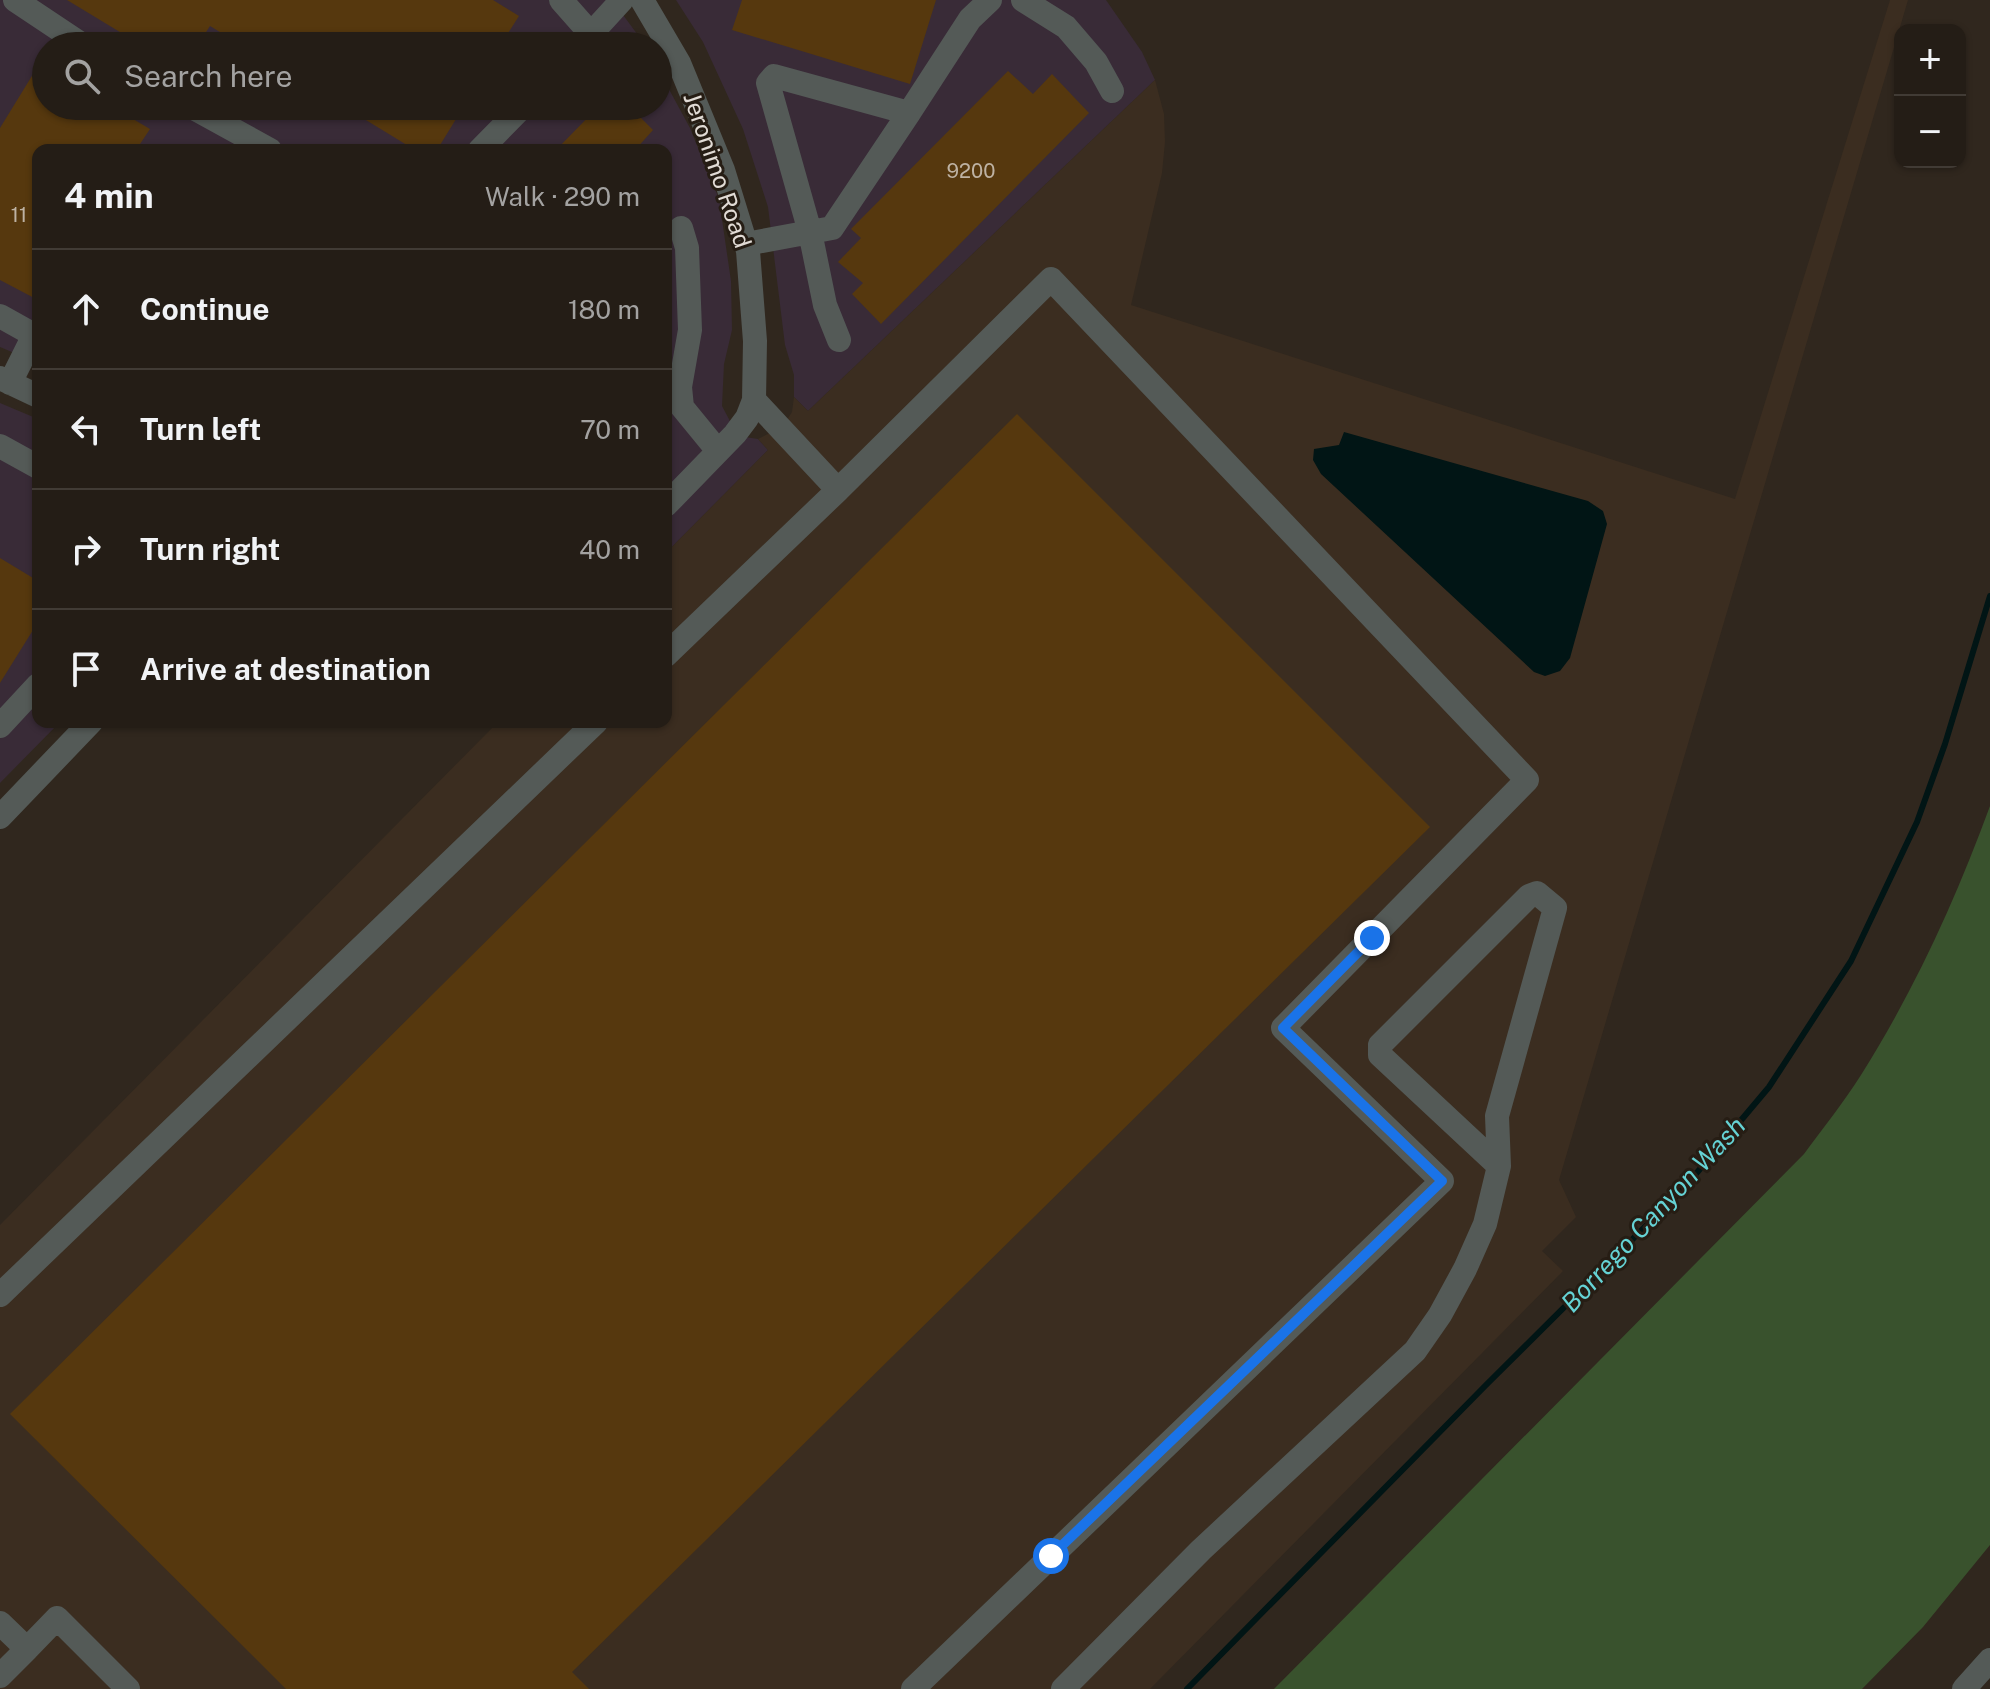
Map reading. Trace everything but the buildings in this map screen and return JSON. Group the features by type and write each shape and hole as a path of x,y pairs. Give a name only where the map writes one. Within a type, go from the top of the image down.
{"street":[{"path":"15,0 63,32"},
{"path":"561,0 581,32"},
{"path":"593,32 622,0"},
{"name":"Jeronimo Road","path":"642,0 661,32"},
{"path":"746,244 832,228 970,19 990,0"},
{"path":"1023,0 1066,27 1096,62 1112,91"},
{"name":"Jeronimo Road","path":"672,51 723,170 746,244 755,341 754,400"},
{"path":"839,340 825,305 810,233 768,83 774,76 797,80 909,113"},
{"path":"215,120 259,144"},
{"path":"486,144 509,120"},
{"path":"681,228 687,248 690,330 680,387 682,407 718,451"},
{"path":"672,649 1051,279 1527,780 1283,1028 1442,1181 913,1689"},
{"path":"0,316 32,332"},
{"path":"32,340 5,380 32,393"},
{"path":"672,499 735,434 747,418 754,400 838,490"},
{"path":"0,446 32,464"},
{"path":"0,726 32,691"},
{"path":"3,807 85,728"},
{"path":"0,1295 590,728"},
{"path":"1063,1689 1201,1550 1415,1351 1440,1315 1485,1224 1499,1166 1497,1116 1555,908 1537,893 1529,896 1380,1045 1380,1055 1499,1166"},
{"path":"0,1676 57,1618 128,1689"},
{"path":"0,1623 27,1649"},
{"path":"1964,1689 1990,1660"}],"shaded area":[{"path":"0,0 612,0 636,32 32,32 32,120 672,120 672,95 690,128 719,199 731,281 732,330 724,364 722,406 731,423 745,437 758,439 768,450 672,547 672,144 32,144 32,360 0,347"},
{"path":"676,0 1106,0 1142,52 1155,80 808,411 794,397 794,375 785,345 768,207 743,129 703,42"},
{"path":"1890,0 1908,0 1901,24 1894,24 1894,47 1559,1180 1576,1217 1542,1251 1563,1271 1150,1689 0,1689 0,1225 492,728 672,728 672,547 768,450 758,439 783,426 792,412 794,397 808,411 1155,80 1164,114 1162,173 1131,305 1735,499"},
{"path":"0,403 32,416 32,728 54,728 0,783"},
{"path":"1344,432 1588,501 1603,511 1607,524 1570,658 1560,671 1545,676 1534,672 1321,474 1313,460 1314,449 1339,445"}],"green space":[{"path":"1990,806 1990,1545 1923,1627 1862,1689 1274,1689 1804,1154 1854,1085 1899,1011 1948,910"}],"waterway":[{"name":"Borrego Canyon Wash","path":"1187,1689 1684,1188 1769,1087 1851,961 1917,822 1945,744 1990,596"}],"route":[{"path":"1051,1556 1442,1181 1283,1028 1372,938"}]}
